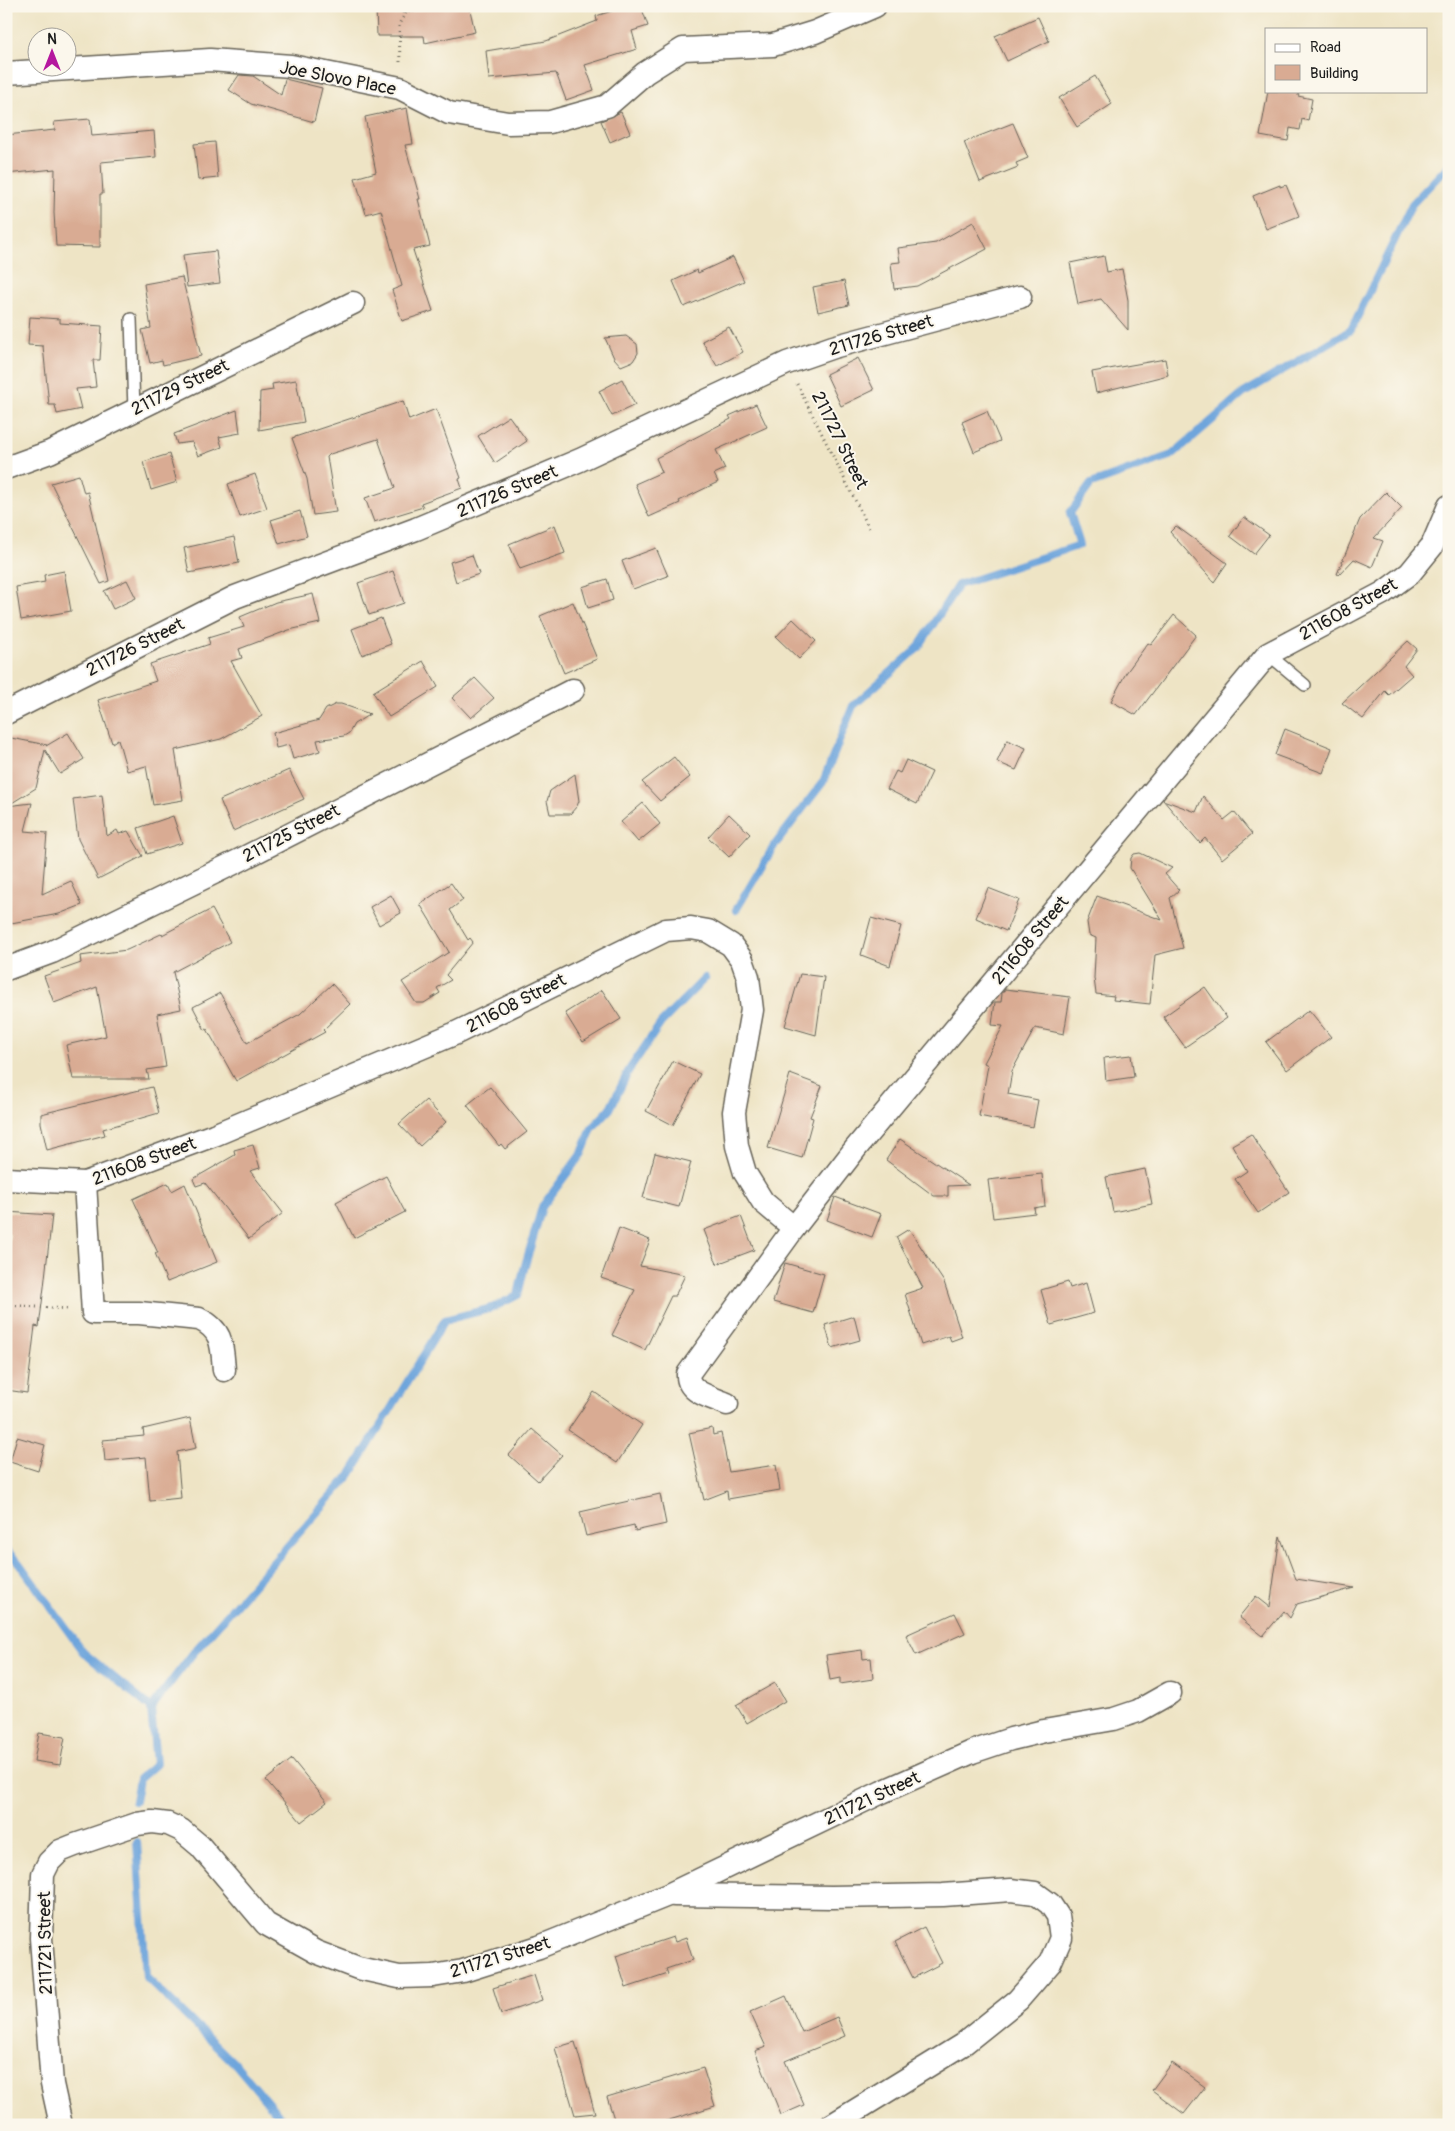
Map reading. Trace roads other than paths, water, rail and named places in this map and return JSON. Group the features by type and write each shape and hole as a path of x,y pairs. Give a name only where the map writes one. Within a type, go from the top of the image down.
{"street":[{"name":"Joe Slovo Place","path":"6,73 210,60 291,66 400,88 449,113 508,123 550,122 607,106 645,73 683,49 773,45 815,32 875,6"},
{"name":"211726 Street","path":"6,713 235,597 416,529 580,460 787,363 833,347 1020,297"},
{"name":"211729 Street","path":"6,468 50,452 353,303"},
{"name":"211608 Street","path":"727,1404 691,1388 687,1381 688,1374 794,1228 856,1148 1268,654 1383,593 1410,573 1432,546 1449,506"},
{"name":"211725 Street","path":"6,969 52,952 240,860 573,690"},
{"name":"211608 Street","path":"6,1180 85,1183 214,1135 454,1034 666,930 691,928 708,931 731,945 742,960 748,977 752,1010 734,1112 737,1146 745,1174 763,1202 794,1228"},
{"path":"85,1183 94,1313 139,1313 199,1319 208,1323 217,1331 222,1345 224,1370"},
{"name":"211721 Street","path":"61,2125 52,2084 42,1948 43,1874 50,1862 60,1851 74,1845 137,1824 152,1822 168,1824 181,1830 200,1846 266,1924 316,1952 358,1968 400,1977 433,1976 464,1971 539,1947 668,1895 882,1792 972,1752 1011,1739 1044,1731 1114,1719 1138,1711 1170,1693"},
{"path":"668,1895 850,1897 943,1895 1011,1890 1034,1893 1050,1904 1058,1916 1061,1938 1050,1963 1018,2000 962,2045 832,2125"}],"lane":[{"path":"131,319 134,410"},
{"path":"1268,654 1305,685"}],"waterway":[{"path":"736,910 774,846 823,782 853,706 918,648 958,585 1080,545 1070,513 1091,484 1172,455 1244,393 1351,330 1412,204 1449,165"},
{"path":"135,1801 139,1779 156,1764 151,1708 194,1652 351,1474 445,1320 492,1308 518,1295 542,1207 582,1153 592,1128 610,1109 629,1070 661,1023 705,978"},
{"path":"6,1550 19,1563 83,1652 151,1708"},
{"path":"137,1842 146,1977 236,2065 287,2125"}]}
